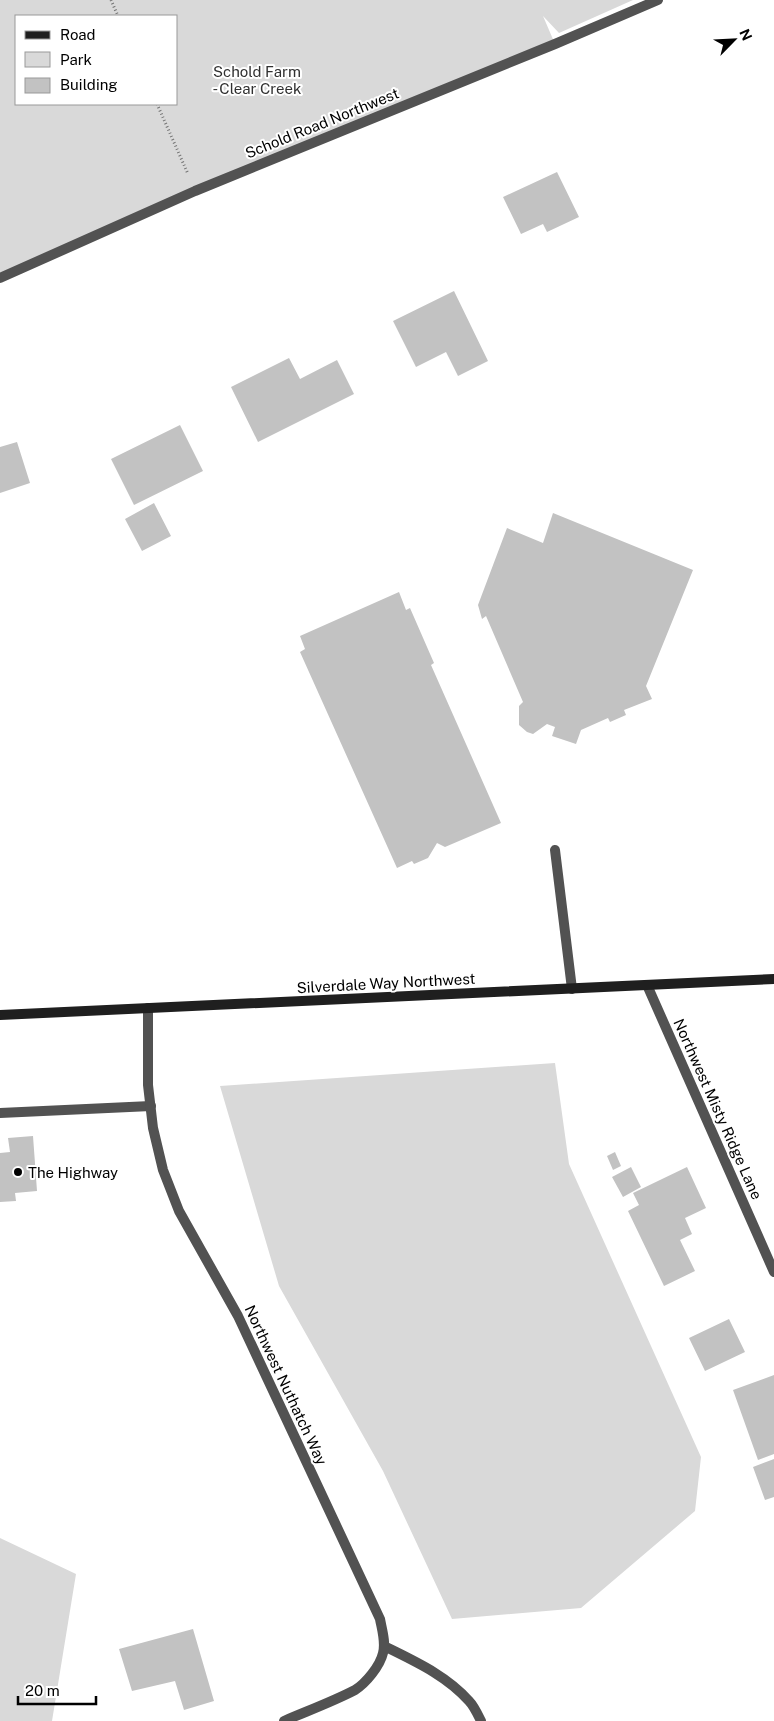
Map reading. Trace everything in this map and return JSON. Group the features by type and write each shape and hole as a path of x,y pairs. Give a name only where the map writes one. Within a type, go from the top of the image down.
{"main road":[{"name":"Silverdale Way Northwest","path":"0,1015 572,990 774,979"}],"street":[{"name":"Schold Road Northwest","path":"0,278 195,191 658,0"},
{"path":"555,850 572,990"},
{"name":"Northwest Misty Ridge Lane","path":"647,985 774,1272"},
{"name":"Northwest Nuthatch Way","path":"148,1008 148,1085 153,1128 163,1170 179,1211 238,1316 380,1619 384,1646"},
{"path":"0,1113 151,1106"},
{"path":"284,1721 356,1689 379,1663 384,1646 426,1667 448,1682 470,1701 481,1721"}],"path":[{"path":"111,0 118,15"},
{"path":"157,105 195,191"}],"green space":[{"name":"Schold Farm - Clear Creek","path":"0,0 633,0 559,33 543,16 555,44 0,278"},
{"path":"555,1063 569,1164 701,1457 695,1511 581,1608 452,1619 383,1471 279,1286 220,1086"},
{"path":"0,1538 76,1574 52,1721 0,1721"}],"building":[{"path":"557,172 579,217 547,232 543,224 521,234 503,197"},
{"path":"454,291 488,361 458,376 446,352 416,367 393,321"},
{"path":"289,358 300,379 337,360 354,394 258,442 231,387"},
{"path":"180,425 203,471 134,505 111,459"},
{"path":"17,442 30,483 0,493 0,447"},
{"path":"154,503 171,536 142,551 125,519"},
{"path":"553,513 693,570 646,686 652,699 624,710 626,715 610,722 608,718 581,730 576,744 552,736 555,727 547,724 533,734 527,732 519,725 519,706 523,702 486,616 482,619 478,605 507,528 543,543"},
{"path":"399,592 406,610 410,608 434,663 431,665 501,823 445,847 437,843 428,858 414,864 412,861 397,868 300,652 305,649 300,636"},
{"name":"The Highway","path":"33,1136 37,1191 15,1193 16,1201 0,1202 0,1153 10,1152 8,1138"},
{"path":"615,1152 621,1166 613,1170 607,1156"},
{"path":"631,1167 641,1187 623,1197 612,1177"},
{"path":"687,1167 706,1208 685,1218 692,1234 680,1240 695,1271 664,1286 628,1211 639,1205 633,1193"},
{"path":"729,1319 745,1352 705,1371 689,1338"},
{"path":"774,1375 774,1454 758,1460 733,1390"},
{"path":"774,1459 774,1497 765,1500 753,1467"},
{"path":"193,1629 214,1701 184,1710 175,1681 132,1691 119,1649"}],"place":[{"name":"The Highway","path":"18,1172"}]}
